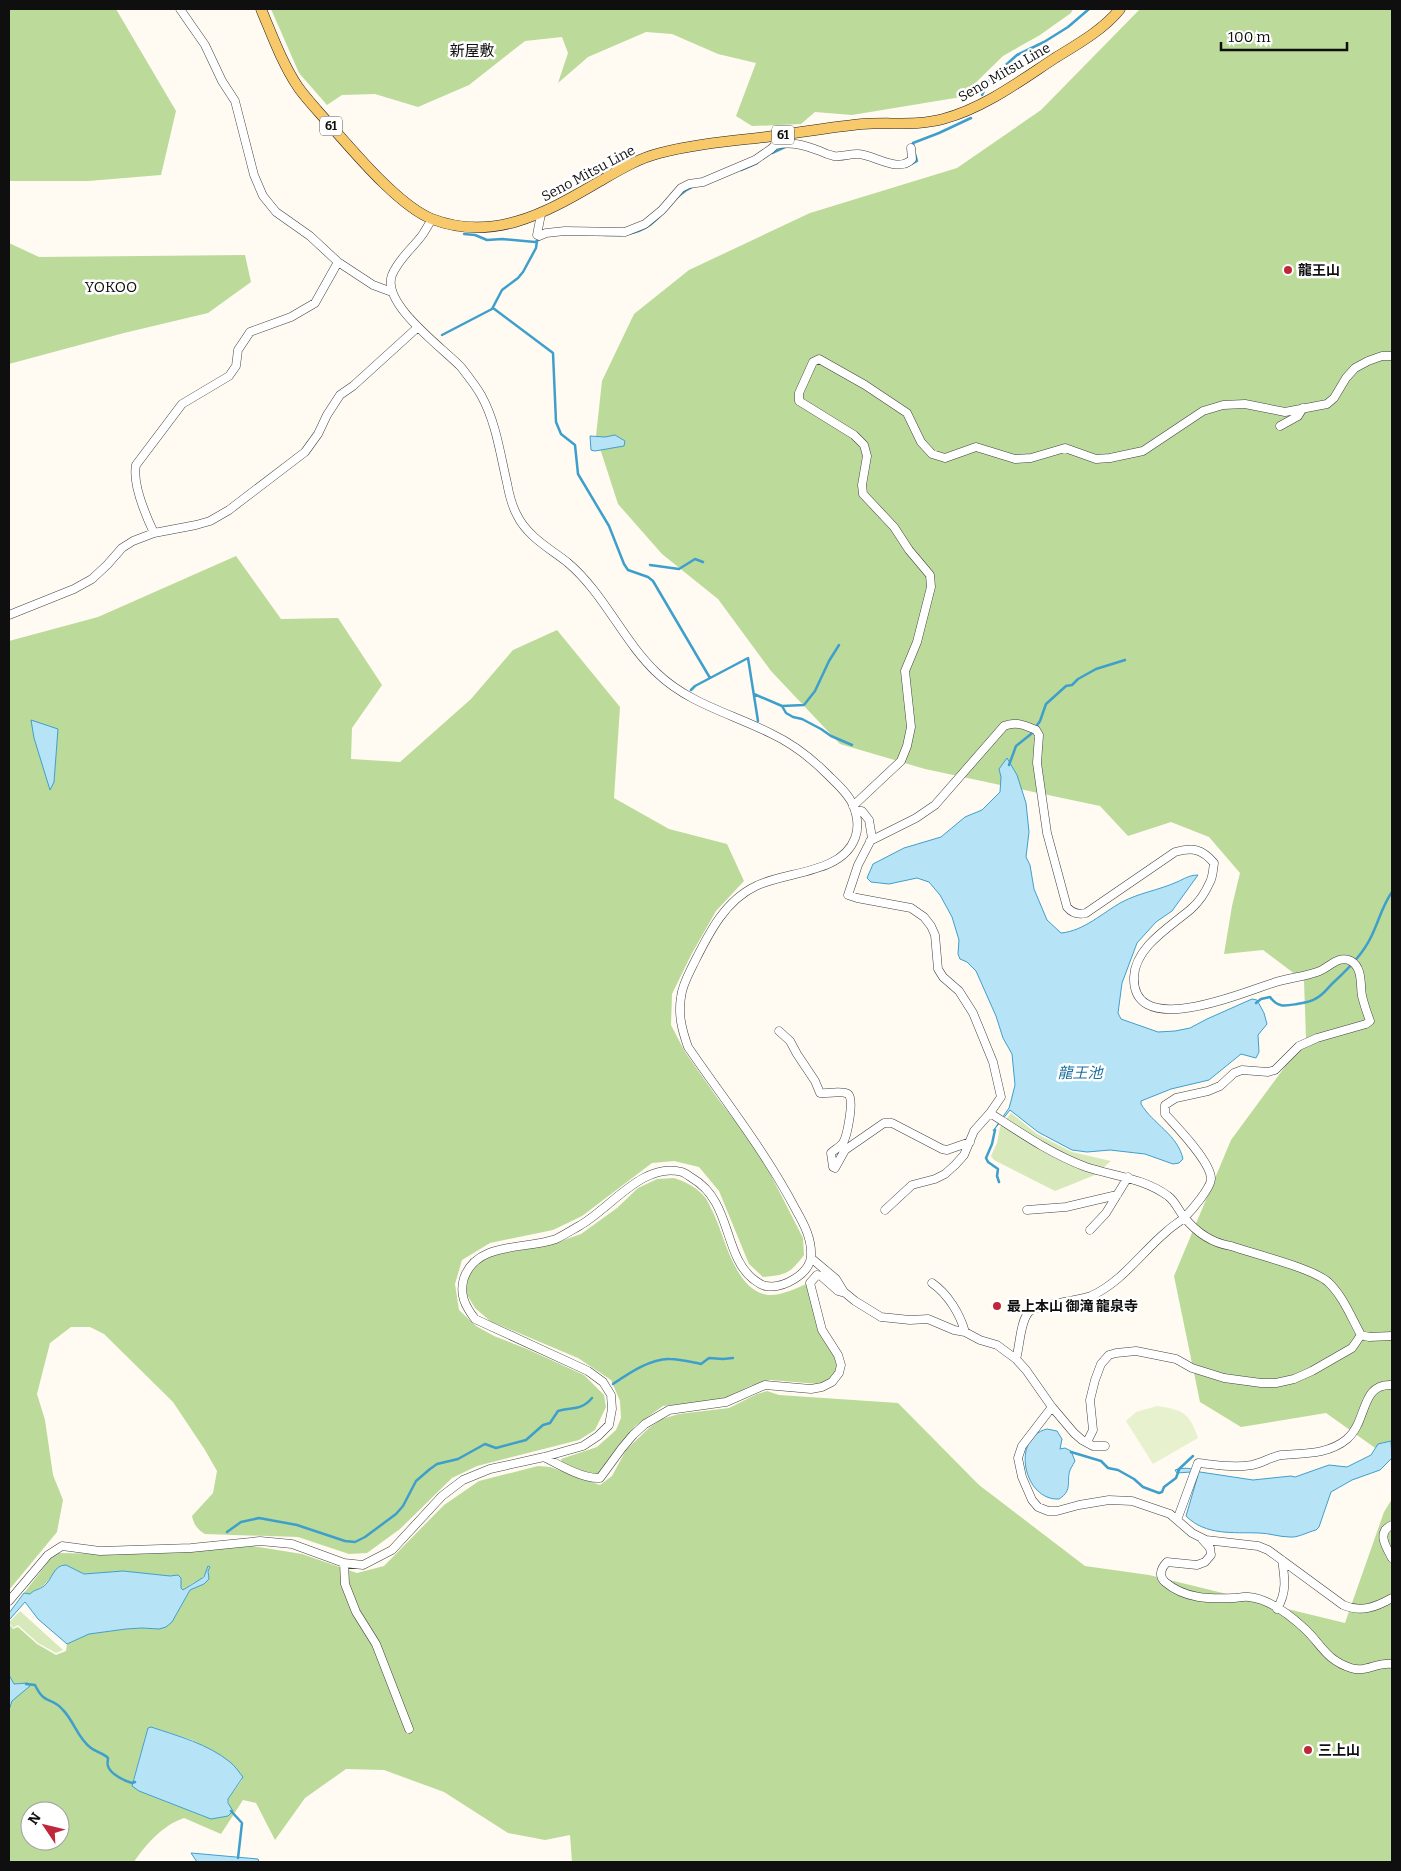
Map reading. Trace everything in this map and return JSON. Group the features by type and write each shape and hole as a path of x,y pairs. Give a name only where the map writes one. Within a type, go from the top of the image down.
{"main road":[{"name":"Seno Mitsu Line","path":"260,9 286,66 299,87 353,151 390,190 432,219 469,227 486,228 517,222 541,214 619,169 659,153 775,140 862,124 942,120 983,103 1021,81 1097,32 1120,9"}],"street":[{"path":"180,9 205,45 222,80 235,101 254,175 263,196 276,212 310,236 338,262 373,285 392,292"},
{"path":"541,214 537,235 540,236 546,233 565,231 625,232 645,224 655,217 681,188 689,184 703,182 755,160 772,149 775,140 796,143 833,156 853,158 870,155 889,163 899,164 910,162 912,159 911,148"},
{"path":"9,1601 48,1555 62,1546 100,1550 191,1548 260,1541 292,1544 344,1563 363,1565 392,1550 442,1496 463,1480 490,1469 583,1446 598,1436 609,1425 612,1409 611,1395 603,1382 588,1371 475,1319 465,1306 462,1287 468,1268 476,1259 488,1253 555,1239 599,1213 634,1184 659,1171 682,1172 700,1182 713,1197 727,1227 738,1260 744,1270 753,1279 765,1286 778,1285 796,1279 806,1270 811,1258 810,1242 805,1226 785,1188 760,1148 688,1047 682,1030 679,1012 681,992 702,946 727,908 738,897 755,886 778,877 828,864 841,858 853,845 858,829 854,809 839,786 820,767 794,746 772,734 696,700 674,688 654,671 596,592 569,564 534,537 518,517 510,496 492,418 480,393 461,368 405,313 392,292 391,278 397,264 422,235 432,219"},
{"path":"154,533 137,487 134,473 136,465 182,404 229,376 236,366 238,350 250,332 291,317 315,303 338,262"},
{"path":"9,615 74,589 92,579 122,548 133,541 154,533 196,526 210,521 229,510 305,452 318,434 340,395 353,386 418,327"},
{"path":"854,809 901,761 907,746 911,727 905,671 916,642 930,586 930,575 909,550 894,527 864,494 862,485 867,456 864,445 854,434 799,401 799,393 813,362 819,359 865,385 907,413 921,442 932,454 945,458 976,447 1015,459 1031,458 1065,448 1096,458 1110,458 1143,451 1202,410 1216,407 1245,404 1285,412 1326,404 1334,398 1346,378 1355,368 1382,356 1392,356"},
{"path":"1280,426 1298,416 1303,408"},
{"path":"870,841 916,818 935,805 1004,726 1013,722 1020,723 1036,730 1039,735 1037,763 1047,833 1067,907 1071,912 1079,915 1086,913 1175,852 1197,849 1208,856 1214,863 1212,880 1192,908 1148,946 1138,962 1134,976 1135,988 1139,999 1149,1007 1178,1010 1284,979 1319,972 1338,960 1349,960 1356,965 1359,972 1362,996 1370,1021 1366,1024 1317,1038 1299,1046 1275,1070 1268,1072 1242,1070 1234,1073 1220,1086 1208,1091 1176,1098 1165,1105 1165,1114 1193,1144 1212,1176 1211,1183 1184,1218 1165,1232 1132,1268 1095,1294 1031,1310 1024,1316 1016,1359"},
{"path":"854,809 862,811 869,820 872,838 858,865 848,895 911,908 924,917 931,926 935,935 938,969 943,977 959,991 973,1013 993,1062 1001,1096 990,1113 974,1131 964,1155 946,1174 912,1185 885,1210"},
{"path":"779,1031 790,1041 815,1081 820,1093 845,1093 849,1094 851,1098 849,1119 842,1145 831,1153 833,1167 835,1168 845,1150 884,1123 892,1123 946,1150 970,1142"},
{"path":"990,1113 1047,1149 1087,1167 1128,1177 1169,1197 1184,1218 1204,1238 1312,1273 1328,1281 1337,1292 1361,1335 1369,1337 1392,1336"},
{"path":"1090,1230 1106,1213 1128,1177"},
{"path":"1027,1210 1066,1207 1117,1195"},
{"path":"811,1258 836,1279 845,1293 866,1309 881,1317 910,1320 928,1319 996,1345 1016,1359 1026,1370 1052,1407 1074,1433 1093,1446 1105,1446"},
{"path":"544,1457 560,1466 594,1479 600,1478 622,1448 645,1424 669,1410 726,1402 765,1385 811,1388 822,1387 832,1382 839,1374 841,1364 838,1354 822,1330 810,1283 817,1275 821,1276 838,1291 845,1293"},
{"path":"932,1283 940,1289 961,1319 965,1332"},
{"path":"1087,1442 1093,1430 1090,1400 1095,1380 1101,1364 1109,1355 1136,1351 1176,1359 1192,1368 1224,1378 1276,1383 1294,1379 1312,1371 1352,1348 1361,1335"},
{"path":"1177,1520 1198,1463 1227,1467 1252,1465 1279,1456 1309,1454 1326,1449 1350,1436 1364,1412 1371,1392 1377,1386 1392,1385"},
{"path":"1052,1407 1022,1446 1018,1458 1022,1477 1032,1500 1038,1506 1048,1511 1057,1511 1109,1500 1132,1501 1170,1514 1192,1533 1206,1540 1258,1546 1268,1550 1343,1605 1352,1609 1362,1610 1381,1605 1392,1598"},
{"path":"1392,1525 1383,1533 1383,1541 1392,1558"},
{"path":"1200,1537 1210,1548 1211,1555 1205,1562 1197,1565 1167,1562 1162,1567 1161,1573 1162,1579 1171,1587 1186,1595 1209,1598 1248,1597 1262,1601 1306,1630 1328,1655 1343,1665 1354,1669 1363,1670 1382,1663 1392,1664"},
{"path":"1276,1609 1285,1592 1286,1583 1282,1560"},
{"path":"344,1563 345,1584 356,1612 376,1644 410,1729"}],"green space":[{"path":"9,9 116,9 176,111 161,175 88,181 9,181"},
{"path":"271,9 1073,9 1071,13 1040,35 1003,56 961,97 852,115 815,112 801,124 752,126 736,116 756,63 718,54 672,34 646,32 588,57 558,83 568,53 562,37 525,41 469,85 418,107 375,94 342,95 327,105 299,73"},
{"path":"1140,9 1392,9 1392,1460 1326,1413 1241,1427 1200,1402 1174,1276 1231,1140 1306,1038 1304,981 1263,950 1224,954 1240,873 1209,837 1171,822 1128,836 1100,806 925,769 840,744 771,671 718,599 662,554 618,504 596,436 602,381 634,314 689,270 810,213 957,168 1041,110"},
{"path":"9,243 39,257 245,255 251,282 208,313 9,364"},
{"path":"236,556 281,619 338,618 382,685 352,728 351,759 400,762 471,699 513,650 557,630 620,707 614,798 669,829 727,844 744,881 716,911 691,955 672,994 671,1025 685,1052 759,1152 803,1238 804,1255 791,1270 763,1277 749,1264 719,1191 699,1167 674,1161 652,1163 582,1216 553,1230 490,1243 462,1260 455,1284 459,1310 476,1326 494,1336 584,1375 604,1395 606,1407 595,1430 579,1440 477,1466 452,1478 400,1529 367,1553 349,1554 298,1537 205,1534 202,1532 196,1526 192,1516 213,1493 217,1471 205,1450 173,1402 104,1334 90,1327 71,1327 50,1343 37,1394 45,1420 53,1475 63,1500 57,1532 9,1590 9,641 98,617"},
{"path":"1011,1113 1037,1134 1072,1152 1111,1161 1095,1175 1055,1191 994,1160 991,1156 997,1143 1000,1127"},
{"path":"674,1178 693,1187 706,1199 733,1262 748,1284 757,1292 773,1295 793,1290 806,1284 820,1334 834,1352 838,1364 836,1372 830,1381 819,1384 770,1380 750,1386 727,1397 710,1401 663,1406 635,1426 598,1474 589,1474 562,1463 561,1459 597,1447 616,1430 621,1418 620,1401 611,1380 578,1358 490,1321 475,1308 466,1293 468,1277 476,1264 494,1255 553,1244 581,1234 617,1208 638,1188 657,1179"},
{"path":"767,1391 779,1395 898,1403 979,1485 1085,1566 1149,1575 1345,1623 1384,1512 1392,1499 1392,1862 572,1862 570,1835 545,1840 508,1833 444,1792 384,1770 346,1769 305,1798 275,1840 256,1803 243,1800 221,1834 184,1818 162,1830 134,1862 9,1862 9,1710 12,1701 28,1683 14,1684 9,1675 9,1624 13,1629 18,1627 37,1644 56,1655 66,1651 67,1644 89,1634 126,1629 159,1629 172,1622 190,1590 204,1584 209,1576 208,1571 200,1580 191,1584 186,1590 183,1590 181,1588 181,1578 178,1575 170,1576 123,1571 84,1574 66,1565 56,1571 47,1582 30,1594 24,1593 55,1553 120,1554 253,1546 302,1554 357,1573 384,1566 444,1505 479,1481 538,1466 550,1467 600,1485 612,1476 626,1450 649,1428 662,1419 679,1414 729,1408","holes":["151,1727 192,1740 230,1762 242,1780 228,1799 230,1812 228,1816 211,1819 139,1791 133,1781 148,1728"]},
{"path":"1157,1406 1174,1409 1184,1414 1192,1423 1198,1438 1153,1464 1126,1421 1136,1412"},
{"path":"20,1611 63,1650 56,1653 38,1643 18,1625 13,1628 9,1622"}],"water":[{"path":"615,435 625,441 624,446 591,450 590,436 605,437"},
{"path":"31,720 58,729 54,782 50,790 34,738"},
{"name":"龍王池","path":"1007,758 1017,775 1026,803 1029,832 1026,857 1030,865 1034,889 1047,920 1061,933 1077,929 1093,921 1129,899 1170,885 1189,876 1198,875 1172,911 1156,922 1137,943 1122,983 1118,1013 1121,1019 1158,1032 1190,1028 1252,999 1257,1000 1264,1013 1267,1024 1258,1035 1259,1052 1256,1058 1241,1054 1209,1080 1171,1089 1141,1101 1146,1111 1176,1143 1183,1159 1179,1163 1173,1164 1145,1154 1110,1150 1087,1152 1072,1150 1038,1132 1010,1110 993,1131 1009,1108 1015,1085 1012,1054 1003,1038 996,1016 976,971 967,962 960,959 958,954 959,940 952,917 940,895 929,882 917,878 889,884 871,882 867,878 873,864 904,848 941,837 965,817 982,810 1000,792 1001,777 999,769"},
{"path":"1047,1429 1057,1431 1062,1439 1060,1449 1065,1448 1071,1451 1075,1461 1069,1472 1068,1488 1064,1496 1059,1499 1047,1497 1037,1490 1030,1480 1026,1468 1025,1456 1028,1444 1035,1435"},
{"path":"1391,1441 1392,1458 1380,1470 1352,1480 1331,1492 1319,1527 1316,1530 1293,1537 1263,1533 1220,1532 1202,1527 1186,1516 1198,1475 1191,1472 1177,1473 1175,1470 1188,1468 1200,1472 1253,1480 1295,1477 1329,1465 1347,1467 1371,1455 1378,1444"},
{"path":"66,1565 84,1574 123,1571 170,1576 178,1575 181,1578 181,1588 183,1590 204,1577 208,1566 210,1567 208,1571 209,1579 204,1584 190,1590 172,1622 166,1627 159,1629 126,1629 89,1634 67,1644 38,1619 25,1602 9,1618 9,1613 24,1593 30,1594 42,1587 58,1567"},
{"path":"9,1675 14,1684 28,1683 30,1686 12,1701 9,1710"},
{"path":"151,1727 202,1745 235,1767 243,1777 228,1799 228,1803 233,1811 228,1816 211,1819 139,1791 132,1786 148,1728"},
{"path":"191,1853 258,1859 259,1862 197,1862"}],"waterway":[{"path":"982,95 990,79 1017,55 1044,42 1068,27 1089,9"},
{"path":"914,149 913,143 971,118"},
{"path":"772,153 785,147"},
{"path":"906,167 917,161 915,154"},
{"path":"741,170 757,163"},
{"path":"627,234 648,226 677,197 694,186"},
{"path":"464,234 475,235 487,240 502,239 535,242 540,239"},
{"path":"605,235 622,235"},
{"path":"442,335 492,309 502,290 523,272 536,248 537,241"},
{"path":"493,308 553,353 556,422 561,434 575,445 578,474 609,526 624,564 628,570 648,577 653,581 710,678"},
{"path":"650,565 679,569 695,559 703,562"},
{"path":"754,694 782,706 804,705 815,691 839,645"},
{"path":"691,690 695,686 748,658 758,721"},
{"path":"1009,765 1016,746 1031,734 1040,721 1046,704 1066,686 1072,685 1078,679 1096,669 1125,660"},
{"path":"782,706 786,713 793,717 802,719 831,736 852,745"},
{"path":"1256,1003 1261,999 1270,997 1279,1005 1289,1005 1309,1002 1321,995 1364,949 1392,892"},
{"path":"995,1130 986,1158 988,1162 998,1169 997,1176 999,1182"},
{"path":"613,1384 640,1367 663,1359 701,1364 709,1358 733,1358"},
{"path":"227,1532 241,1522 259,1518 297,1525 345,1541 355,1542 365,1537 396,1514 403,1506 416,1481 437,1464 458,1459 485,1444 496,1448 526,1440 543,1425 550,1423 558,1411 580,1407 592,1398"},
{"path":"1071,1452 1101,1461 1108,1468 1118,1470 1134,1479 1143,1487 1159,1493 1176,1478 1179,1470"},
{"path":"1178,1470 1193,1456"},
{"path":"26,1684 35,1685 42,1696 55,1703 67,1714 79,1735 87,1744 108,1758 109,1769 112,1772 126,1781 135,1782"},
{"path":"231,1811 242,1823 238,1858"}],"place":[{"name":"龍王山","path":"1288,270"},
{"name":"最上本山 御滝 龍泉寺","path":"997,1306"},
{"name":"三上山","path":"1308,1750"}],"district":[{"name":"新屋敷","path":"472,51"},
{"name":"YOKOO","path":"111,287"}]}
